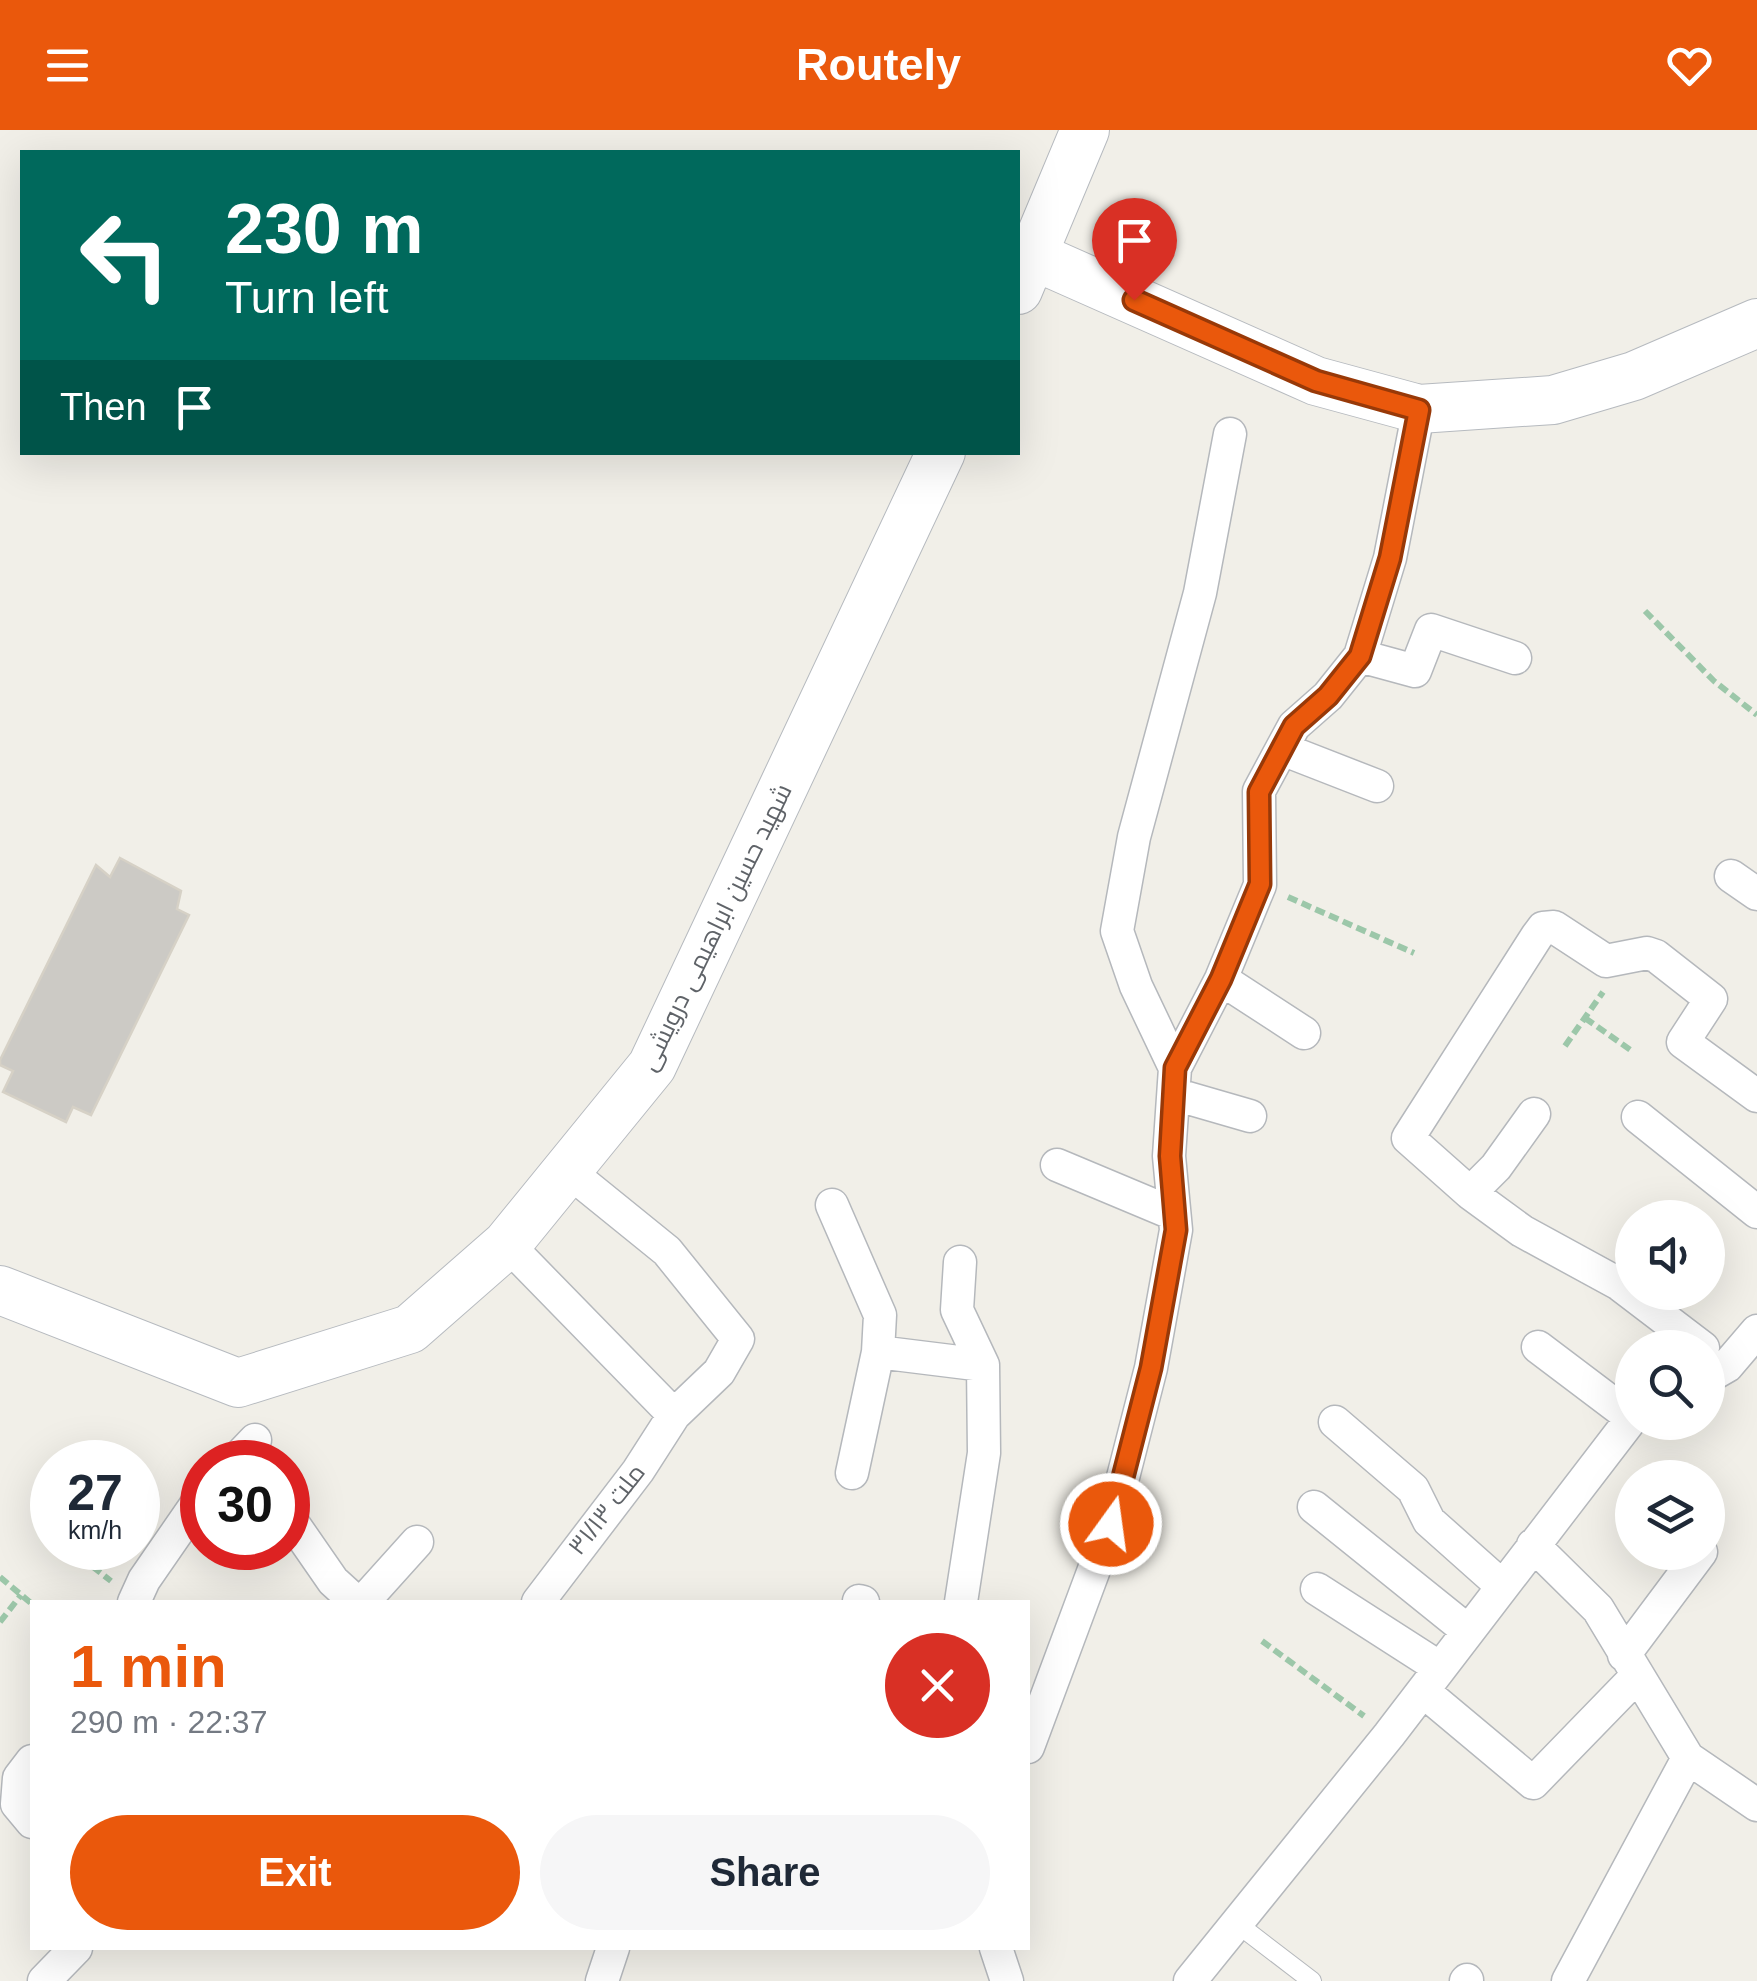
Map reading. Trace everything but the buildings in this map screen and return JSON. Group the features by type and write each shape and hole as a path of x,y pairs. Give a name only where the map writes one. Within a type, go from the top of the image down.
{"street":[{"path":"1085,130 1026,273 1316,381 1419,410 1552,400 1634,376 1755,320"},
{"path":"1030,1733 1039,1676 1111,1524 1151,1368 1176,1230 1170,1156 1174,1081 1260,884 1259,792 1294,726 1328,696 1360,656 1390,558 1419,410"},
{"path":"1230,434 1200,593 1134,837 1117,931 1174,1081 1250,1116"},
{"name":"شهید حسین ابراهیمی درویشی","path":"0,1290 238,1383 410,1329 506,1244 652,1066 940,455"},
{"path":"1360,656 1415,671 1432,630 1515,658"},
{"path":"1282,750 1377,786"},
{"path":"1675,1330 1620,1284 1522,1231 1418,1152 1408,1138 1543,928 1554,927 1606,961 1656,956 1709,995 1709,1004 1686,1030 1683,1042 1757,1096"},
{"path":"1221,979 1304,1033"},
{"path":"1470,1193 1496,1167 1534,1114"},
{"path":"1638,1116 1757,1212"},
{"path":"1057,1165 1174,1214"},
{"name":"ملت ۳۱/۱۳","path":"540,1600 638,1471 674,1414 719,1372 738,1339 667,1250 567,1170"},
{"path":"832,1205 880,1315 878,1352 852,1473"},
{"path":"506,1244 674,1414"},
{"path":"960,1262 957,1310 982,1365 984,1453 961,1600"},
{"path":"1725,1351 1757,1332"},
{"path":"1538,1346 1615,1405"},
{"path":"878,1352 982,1365"},
{"path":"1335,1422 1413,1489 1429,1521 1502,1586"},
{"path":"1190,1981 1390,1735 1615,1440"},
{"path":"1314,1507 1468,1631"},
{"path":"135,1600 144,1580 180,1528"},
{"path":"361,1600 417,1542"},
{"path":"1532,1545 1598,1610 1688,1758 1757,1805"},
{"path":"310,1547 334,1581 357,1600"},
{"path":"1317,1589 1432,1679 1533,1783 1631,1666 1689,1570"},
{"path":"1568,1981 1688,1758"},
{"path":"30,1764 19,1778 18,1804 30,1819"},
{"path":"44,1981 74,1950"},
{"path":"602,1981 612,1950"},
{"path":"997,1950 1007,1981"}],"lane":[{"path":"1239,1925 1312,1981"}],"path":[{"path":"1645,611 1714,681 1757,715"},
{"path":"1260,884 1414,954"},
{"path":"1565,1046 1627,958"},
{"path":"1586,1018 1632,1051"},
{"path":"96,1570 134,1600"},
{"path":"0,1577 30,1602"},
{"path":"0,1622 22,1595"},
{"path":"1262,1641 1390,1735"}],"route":[{"path":"1111,1524 1151,1368 1176,1230 1170,1156 1175,1068 1221,979 1260,884 1259,792 1294,726 1328,696 1360,656 1390,558 1419,410 1316,381 1134,300"}]}
